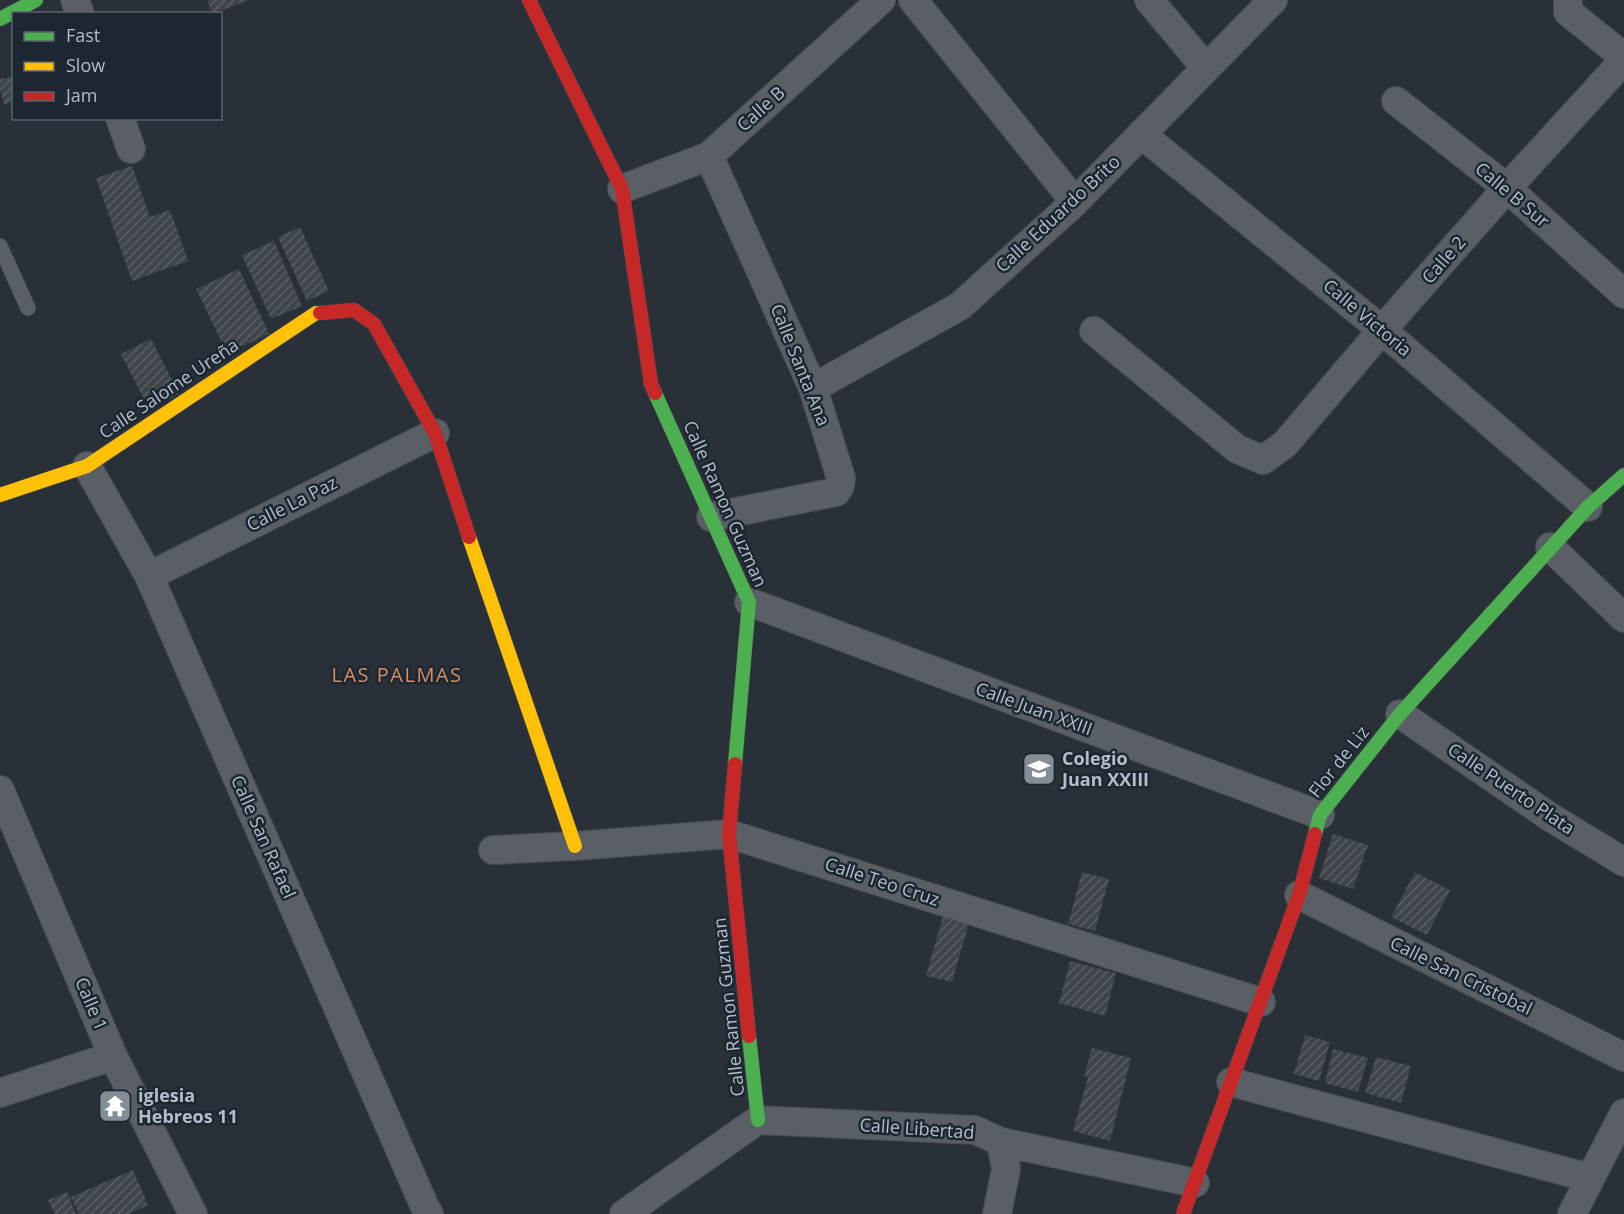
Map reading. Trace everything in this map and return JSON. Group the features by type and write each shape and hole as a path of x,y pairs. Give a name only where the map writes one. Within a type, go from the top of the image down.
{"street":[{"path":"13,12 36,0"},
{"name":"Calle Ramon Guzman","path":"529,0 622,189 651,384 749,602 729,834 758,1120"},
{"name":"Calle B","path":"622,189 710,156 881,0"},
{"path":"913,0 1075,202"},
{"path":"1149,0 1206,68"},
{"name":"Calle Eduardo Brito","path":"813,388 960,306 1075,202 1273,0"},
{"path":"1567,1 1568,12 1624,58"},
{"name":"Calle 2","path":"1094,330 1237,449 1263,460 1285,444 1382,330 1624,58"},
{"name":"Calle B Sur","path":"1396,101 1508,188 1624,294"},
{"path":"121,120 131,149"},
{"name":"Calle Victoria","path":"1141,134 1382,330 1588,507"},
{"name":"Calle Santa Ana","path":"710,156 813,388 841,478 836,492 711,517"},
{"name":"Calle Salome Ureña","path":"0,495 87,466 316,313 354,310 374,324 435,433"},
{"path":"435,433 575,846"},
{"name":"Calle La Paz","path":"149,576 435,433"},
{"name":"Calle San Rafael","path":"87,466 149,576 429,1214"},
{"name":"Flor de Liz","path":"1183,1214 1299,895 1320,815 1400,714 1588,507 1624,475"},
{"path":"1550,548 1624,618"},
{"name":"Calle Juan XXIII","path":"749,602 1320,815"},
{"name":"Calle Puerto Plata","path":"1400,714 1550,817 1624,862"},
{"name":"Calle 1","path":"0,790 113,1056 193,1214"},
{"name":"Calle Teo Cruz","path":"493,850 729,834 1261,1002"},
{"name":"Calle San Cristobal","path":"1299,895 1624,1057"},
{"path":"0,1093 113,1056"},
{"path":"1231,1082 1590,1179"},
{"path":"1572,1214 1624,1113"},
{"path":"624,1214 758,1120"},
{"name":"Calle Libertad","path":"758,1120 975,1130 1001,1142 1195,1183"},
{"path":"997,1214 1006,1169 1001,1142"}],"lane":[{"path":"0,246 28,308"}],"building":[{"path":"207,0 249,0 217,12 211,12"},
{"path":"12,76 12,102 4,104 0,79"},
{"path":"132,166 150,217 170,210 188,261 132,281 96,178"},
{"path":"300,227 329,291 307,301 278,237"},
{"path":"274,241 302,306 271,319 242,255"},
{"path":"239,269 269,334 227,353 196,289"},
{"path":"151,339 179,394 149,409 121,354"},
{"path":"1333,834 1368,845 1353,889 1319,878"},
{"path":"1082,872 1109,879 1095,931 1068,924"},
{"path":"1415,872 1450,890 1427,935 1391,917"},
{"path":"943,916 969,923 952,982 926,976"},
{"path":"1070,961 1116,973 1105,1016 1059,1003"},
{"path":"1305,1035 1330,1042 1319,1081 1294,1074"},
{"path":"1092,1048 1131,1058 1110,1141 1073,1131 1088,1077 1084,1076"},
{"path":"1333,1049 1368,1058 1358,1092 1325,1083"},
{"path":"1376,1057 1411,1066 1401,1103 1365,1093"},
{"path":"133,1170 148,1205 128,1214 79,1214 71,1197"},
{"path":"67,1192 76,1214 55,1214 48,1200"}],"traffic: fast":[{"path":"13,12 36,0"},
{"path":"0,19 12,13"},
{"path":"655,393 749,602 735,764"},
{"path":"1315,834 1320,815 1400,714 1588,507 1624,475"},
{"path":"749,1036 758,1120"}],"traffic: slow":[{"path":"0,495 87,466 316,313 320,313"},
{"path":"469,537 575,846"}],"traffic: jam":[{"path":"529,0 622,189 651,384 655,393"},
{"path":"320,313 354,310 374,324 435,433 469,537"},
{"path":"735,764 729,834 749,1036"},
{"path":"1183,1214 1299,895 1315,834"}],"place":[{"name":"Colegio Juan XXIII","path":"1039,769"},
{"name":"iglesia Hebreos 11","path":"115,1106"}],"district":[{"name":"LAS PALMAS","path":"397,675"}]}
